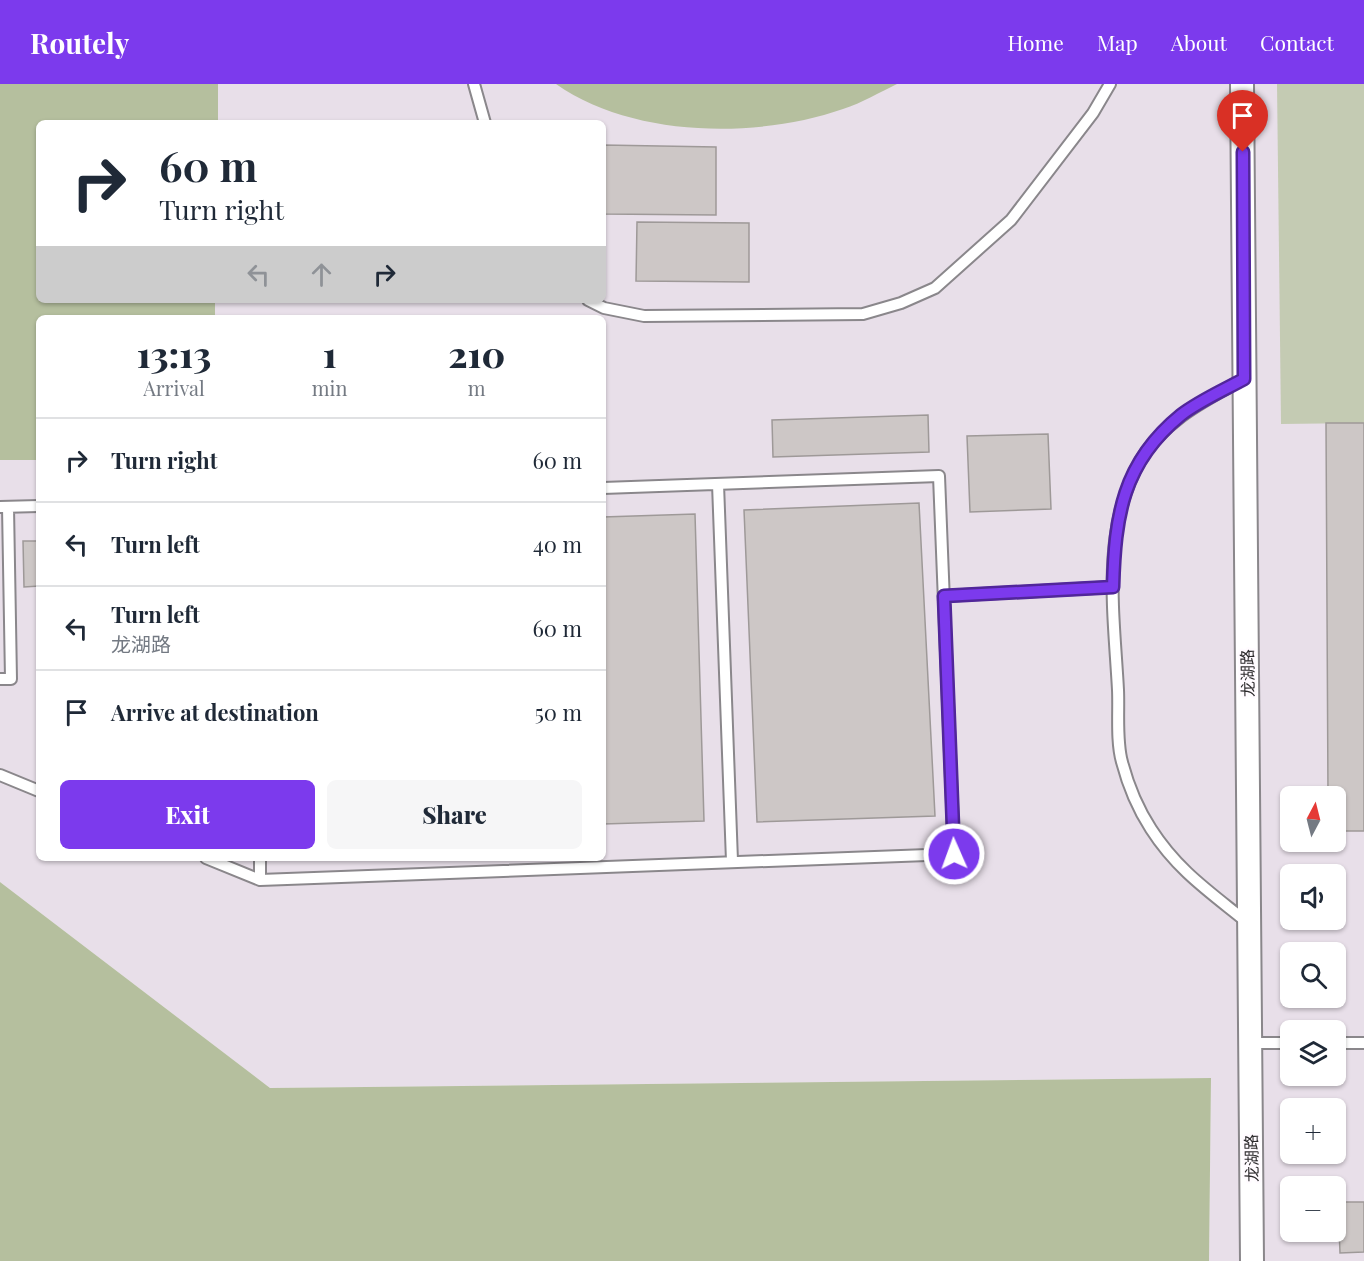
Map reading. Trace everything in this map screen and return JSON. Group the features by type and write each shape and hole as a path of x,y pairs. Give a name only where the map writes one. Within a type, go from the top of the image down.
{"street":[{"name":"龙湖路","path":"1242,84 1252,1261"}],"lane":[{"path":"474,84 484,120"},
{"path":"594,303 604,308 644,316 863,314 901,303 935,288 1011,220 1093,113 1110,84"},
{"path":"1244,379 1182,414 1162,432 1140,461 1122,497 1114,541 1113,587 1121,760 1132,792 1150,828 1179,868 1249,924"},
{"path":"213,861 260,880 954,854 939,476 606,488"},
{"path":"718,484 732,861"},
{"path":"0,679 12,679 4,507 36,506"},
{"path":"944,596 1113,587"},
{"path":"0,775 36,789"},
{"path":"260,861 260,880"},
{"path":"1250,1043 1280,1043"},
{"path":"1346,1043 1364,1043"}],"shaded area":[{"path":"218,84 1364,84 1364,1261 1209,1261 1211,1078 270,1088 0,882 0,460 36,460 36,861 606,861 606,315 215,315 215,303 606,303 606,120 218,120"}],"green space":[{"path":"0,84 218,84 218,120 36,120 36,303 215,303 215,315 36,315 36,460 0,460"},
{"path":"556,84 897,84 850,107 809,119 735,129 658,124 621,115 587,102"},
{"path":"1277,84 1364,84 1364,423 1281,424"},
{"path":"0,882 270,1088 1211,1078 1209,1261 0,1261"}],"building":[{"path":"606,145 716,147 716,215 606,214"},
{"path":"637,222 749,223 749,282 636,281"},
{"path":"928,415 929,452 773,457 772,420"},
{"path":"1326,423 1364,423 1364,831 1346,831 1346,786 1328,786"},
{"path":"1048,434 1051,509 970,512 967,436"},
{"path":"919,503 935,816 757,822 744,510"},
{"path":"695,514 704,821 606,824 606,517"},
{"path":"23,541 36,541 36,586 24,587"},
{"path":"1346,1202 1364,1202 1364,1252 1340,1253 1340,1242 1346,1242"}],"route":[{"path":"954,854 944,596 1113,587 1114,541 1122,497 1140,461 1162,432 1182,414 1244,379 1243,152"}]}
